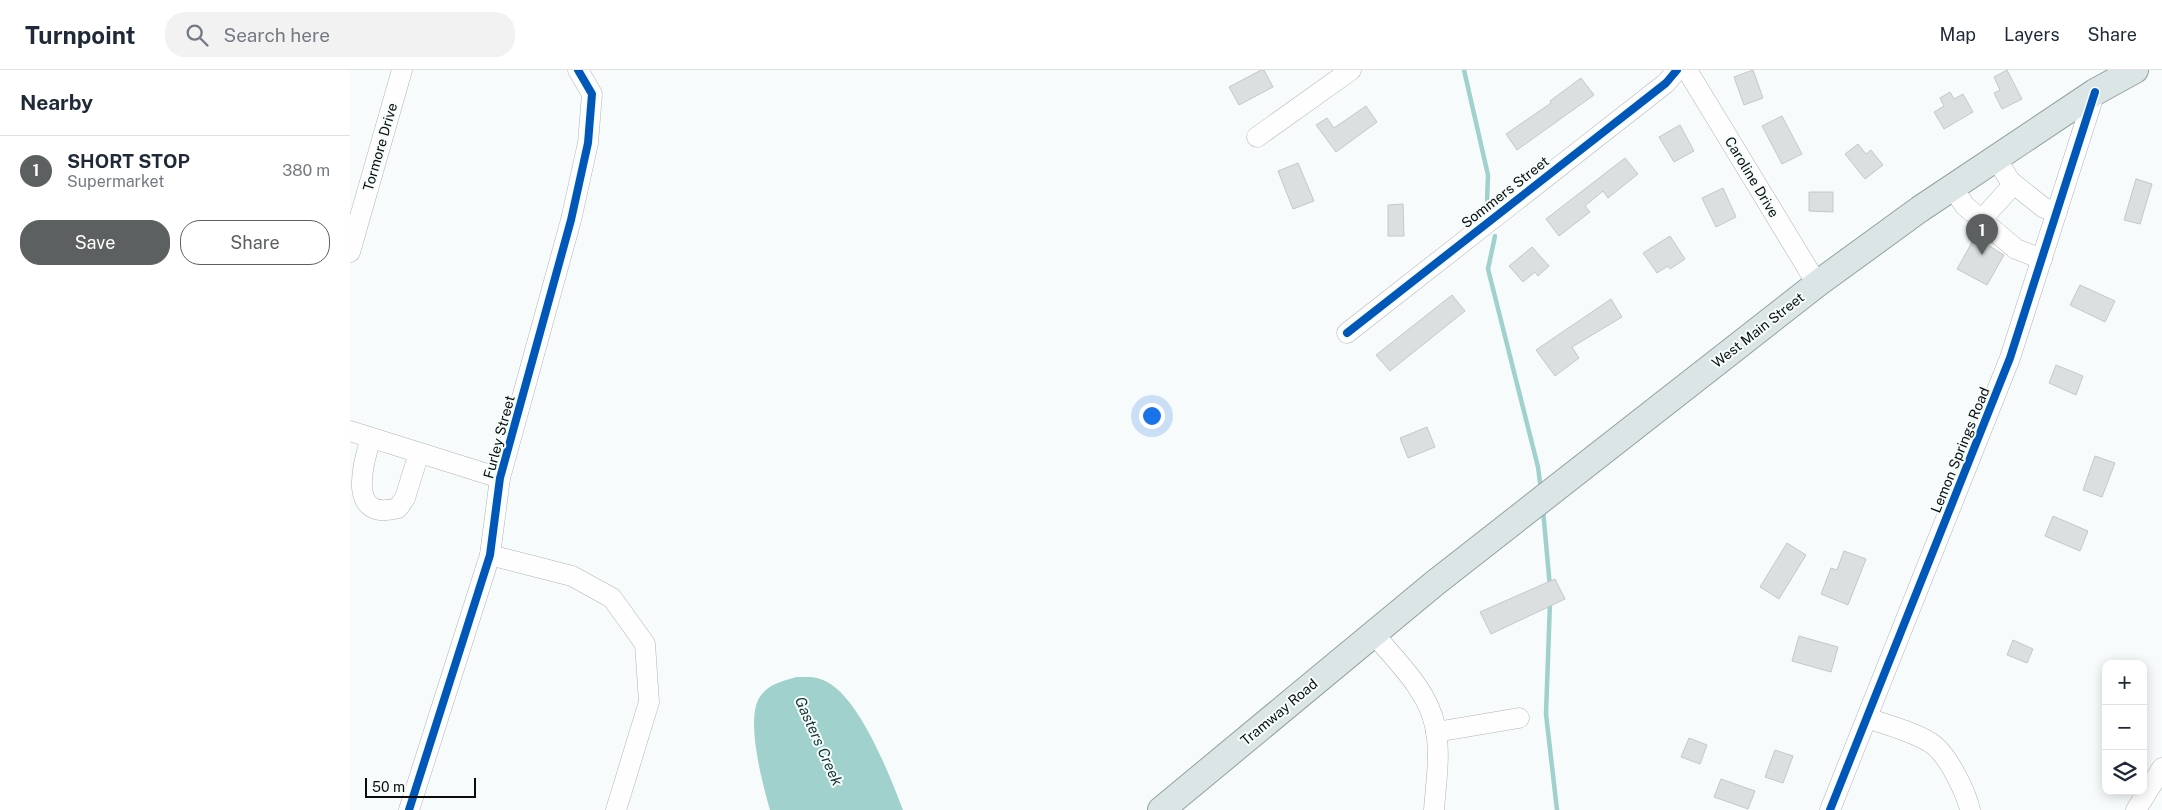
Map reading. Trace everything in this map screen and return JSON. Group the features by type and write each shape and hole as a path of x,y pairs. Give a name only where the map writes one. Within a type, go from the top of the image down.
{"main road":[{"name":"West Main Street","path":"1398,614 1817,284 1952,187 2095,92 2134,70"},
{"name":"Tramway Road","path":"1161,810 1398,614"}],"street":[{"name":"Tormore Drive","path":"350,252 402,70"},
{"name":"Furley Street","path":"409,810 490,555 500,478 571,220 588,143 592,94 578,70"},
{"path":"1258,136 1351,70"},
{"name":"Sommers Street","path":"1347,333 1666,83 1677,70"},
{"name":"Caroline Drive","path":"1687,70 1817,284"},
{"name":"Lemon Springs Road","path":"1830,810 2010,358 2095,92"},
{"path":"1996,158 2014,184 2044,208 2057,212"},
{"path":"1981,220 2014,184"},
{"path":"1952,187 1965,206 2016,249 2042,259"},
{"path":"350,431 500,478"},
{"path":"372,438 358,480 358,497 366,508 380,512 398,508 405,498 419,453"},
{"path":"490,555 572,576 612,598 645,644 649,702 616,810"},
{"path":"1374,634 1417,688 1427,704 1436,732 1438,764 1434,810"},
{"path":"1436,732 1519,718"},
{"path":"1867,718 1935,746 1948,763 1961,786 1970,810"},
{"path":"2136,810 2162,768"}],"water":[{"name":"Gasters Creek","path":"796,677 813,677 823,680 836,688 848,701 871,737 903,810 770,810 759,768 754,733 754,717 762,694 769,687"}],"building":[{"path":"1264,70 1273,87 1239,105 1229,87"},
{"path":"1753,70 1763,98 1744,105 1734,77"},
{"path":"2007,70 2022,99 2002,109 1994,93 2000,90 1994,77"},
{"path":"1581,78 1594,95 1517,150 1506,134 1551,103 1550,101"},
{"path":"1950,92 1954,99 1963,94 1973,112 1944,129 1934,112 1944,106 1940,98"},
{"path":"1366,106 1377,122 1336,152 1316,125 1327,118 1334,128"},
{"path":"1782,116 1802,154 1782,164 1762,126"},
{"path":"1680,125 1694,151 1674,162 1659,137"},
{"path":"1858,144 1866,154 1871,150 1883,165 1865,179 1845,154"},
{"path":"1625,158 1638,174 1608,198 1603,191 1585,206 1590,212 1559,236 1546,219"},
{"path":"1298,163 1314,201 1293,209 1278,171"},
{"path":"2136,179 2152,184 2140,224 2124,220"},
{"path":"1723,188 1736,217 1716,227 1702,198"},
{"path":"1809,192 1833,192 1833,212 1809,211"},
{"path":"1403,204 1404,236 1388,236 1388,205"},
{"path":"1670,236 1685,259 1670,269 1668,266 1657,273 1643,253"},
{"path":"1975,237 2004,255 1987,285 1957,269"},
{"path":"1532,247 1549,266 1538,276 1535,272 1523,282 1509,266"},
{"path":"2080,285 2115,301 2105,322 2070,305"},
{"path":"1452,295 1465,311 1390,371 1376,355"},
{"path":"1611,299 1622,317 1572,347 1579,358 1555,376 1536,350"},
{"path":"2056,365 2083,376 2076,395 2049,383"},
{"path":"1427,427 1435,447 1408,458 1400,438"},
{"path":"2095,456 2115,463 2102,497 2083,490"},
{"path":"2053,516 2088,531 2080,551 2045,536"},
{"path":"1787,543 1806,555 1779,599 1760,587"},
{"path":"1844,551 1866,559 1848,605 1821,594 1831,568 1837,570"},
{"path":"1555,579 1565,599 1491,634 1480,612"},
{"path":"1799,636 1838,647 1831,672 1792,661"},
{"path":"2013,640 2033,649 2027,663 2007,655"},
{"path":"1689,738 1707,745 1700,764 1681,757"},
{"path":"1775,750 1793,756 1783,783 1765,777"},
{"path":"1721,779 1755,791 1748,809 1714,797"}],"waterway":[{"path":"1464,70 1488,175 1487,203"},
{"path":"1495,236 1488,269 1538,467 1541,490"},
{"path":"1543,510 1550,587"},
{"path":"1550,602 1546,714 1557,810"}],"cycle path":[{"path":"409,810 490,555 500,478 571,220 588,143 592,94 578,70"},
{"path":"1347,333 1666,83 1677,70"},
{"path":"1830,810 2010,358 2095,92"}],"place":[{"name":"SHORT STOP","path":"1982,255"}]}
